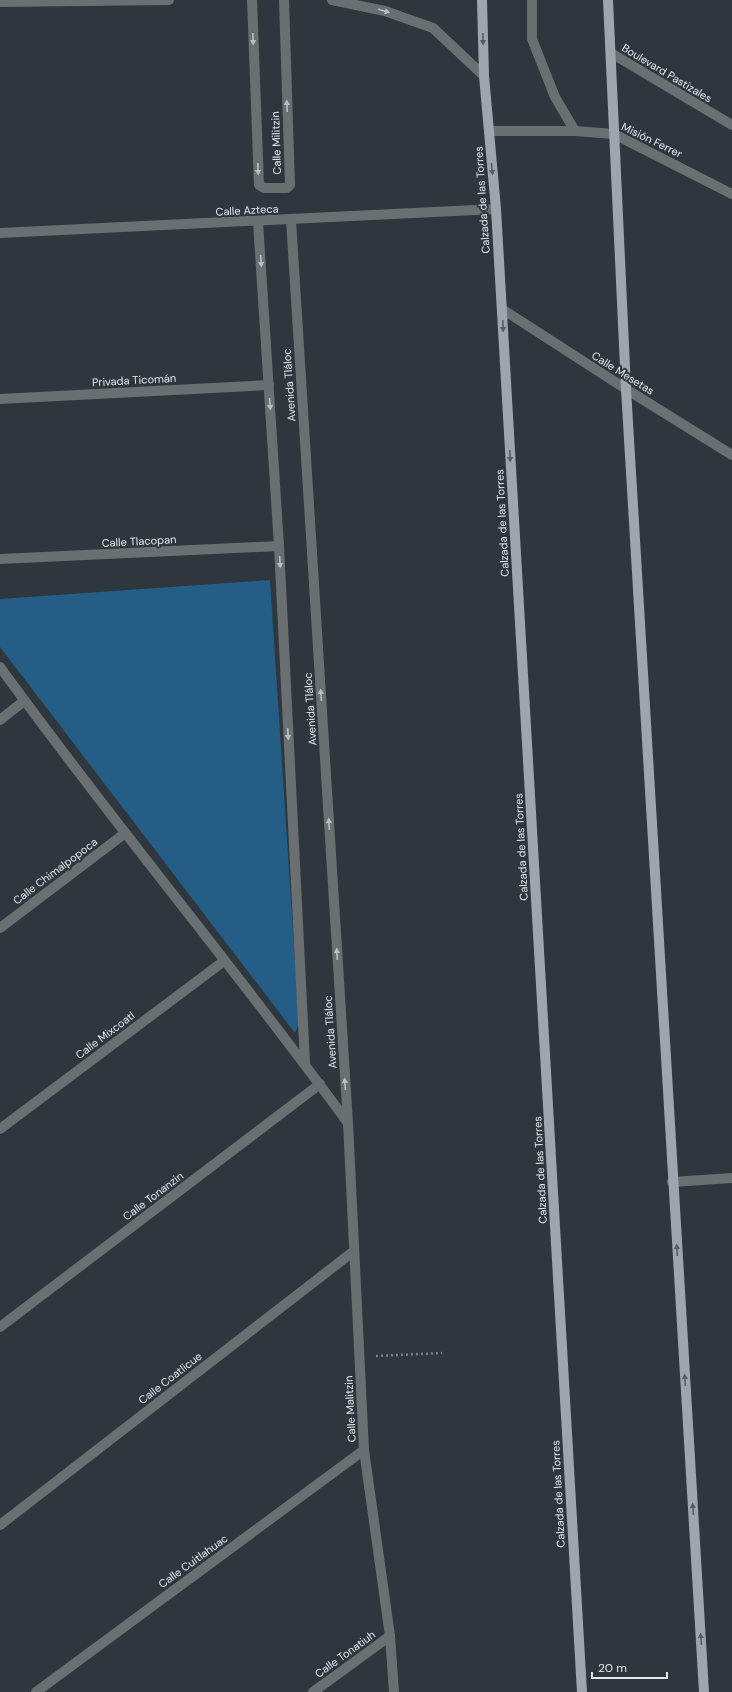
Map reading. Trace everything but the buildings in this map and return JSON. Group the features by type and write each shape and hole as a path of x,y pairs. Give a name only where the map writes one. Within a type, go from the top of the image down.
{"main road":[{"name":"Calzada de las Torres","path":"482,0 484,76 496,209 582,1692"},
{"path":"608,0 626,389 672,1182 704,1692"}],"street":[{"path":"0,2 170,0"},
{"name":"Calle Militzin","path":"252,0 259,185 264,188 287,188 290,185 284,0"},
{"path":"332,0 385,11 433,28 484,76"},
{"path":"532,0 532,38 555,97 575,131"},
{"name":"Boulevard Pastizales","path":"611,53 732,125"},
{"name":"Misión Ferrer","path":"489,131 575,131 614,134 732,194"},
{"name":"Calle Azteca","path":"0,233 258,222 496,209"},
{"name":"Avenida Tláloc","path":"291,220 348,1123"},
{"name":"Avenida Tláloc","path":"258,222 279,546 305,1063"},
{"name":"Calle Mesetas","path":"502,309 732,455"},
{"name":"Privada Ticomán","path":"0,399 269,385"},
{"name":"Calle Tlacopan","path":"0,559 279,546"},
{"name":"Avenida Tláloc","path":"0,667 124,834 305,1063 348,1123"},
{"path":"0,720 24,701"},
{"name":"Calle Chimalpopoca","path":"0,928 124,834"},
{"name":"Calle Mixcoatl","path":"0,1129 224,961"},
{"name":"Calle Tonanzin","path":"0,1327 320,1084"},
{"name":"Calle Malitzin","path":"348,1123 364,1450 390,1636 394,1692"},
{"path":"672,1182 732,1178"},
{"name":"Calle Coatlicue","path":"0,1525 354,1251"},
{"name":"Calle Cuitlahuac","path":"36,1692 364,1450"},
{"name":"Calle Tonatiuh","path":"313,1692 390,1636"}],"path":[{"path":"360,1357 442,1353"}],"shaded area":[{"path":"270,580 299,1023 295,1033 0,647 0,599"}]}
